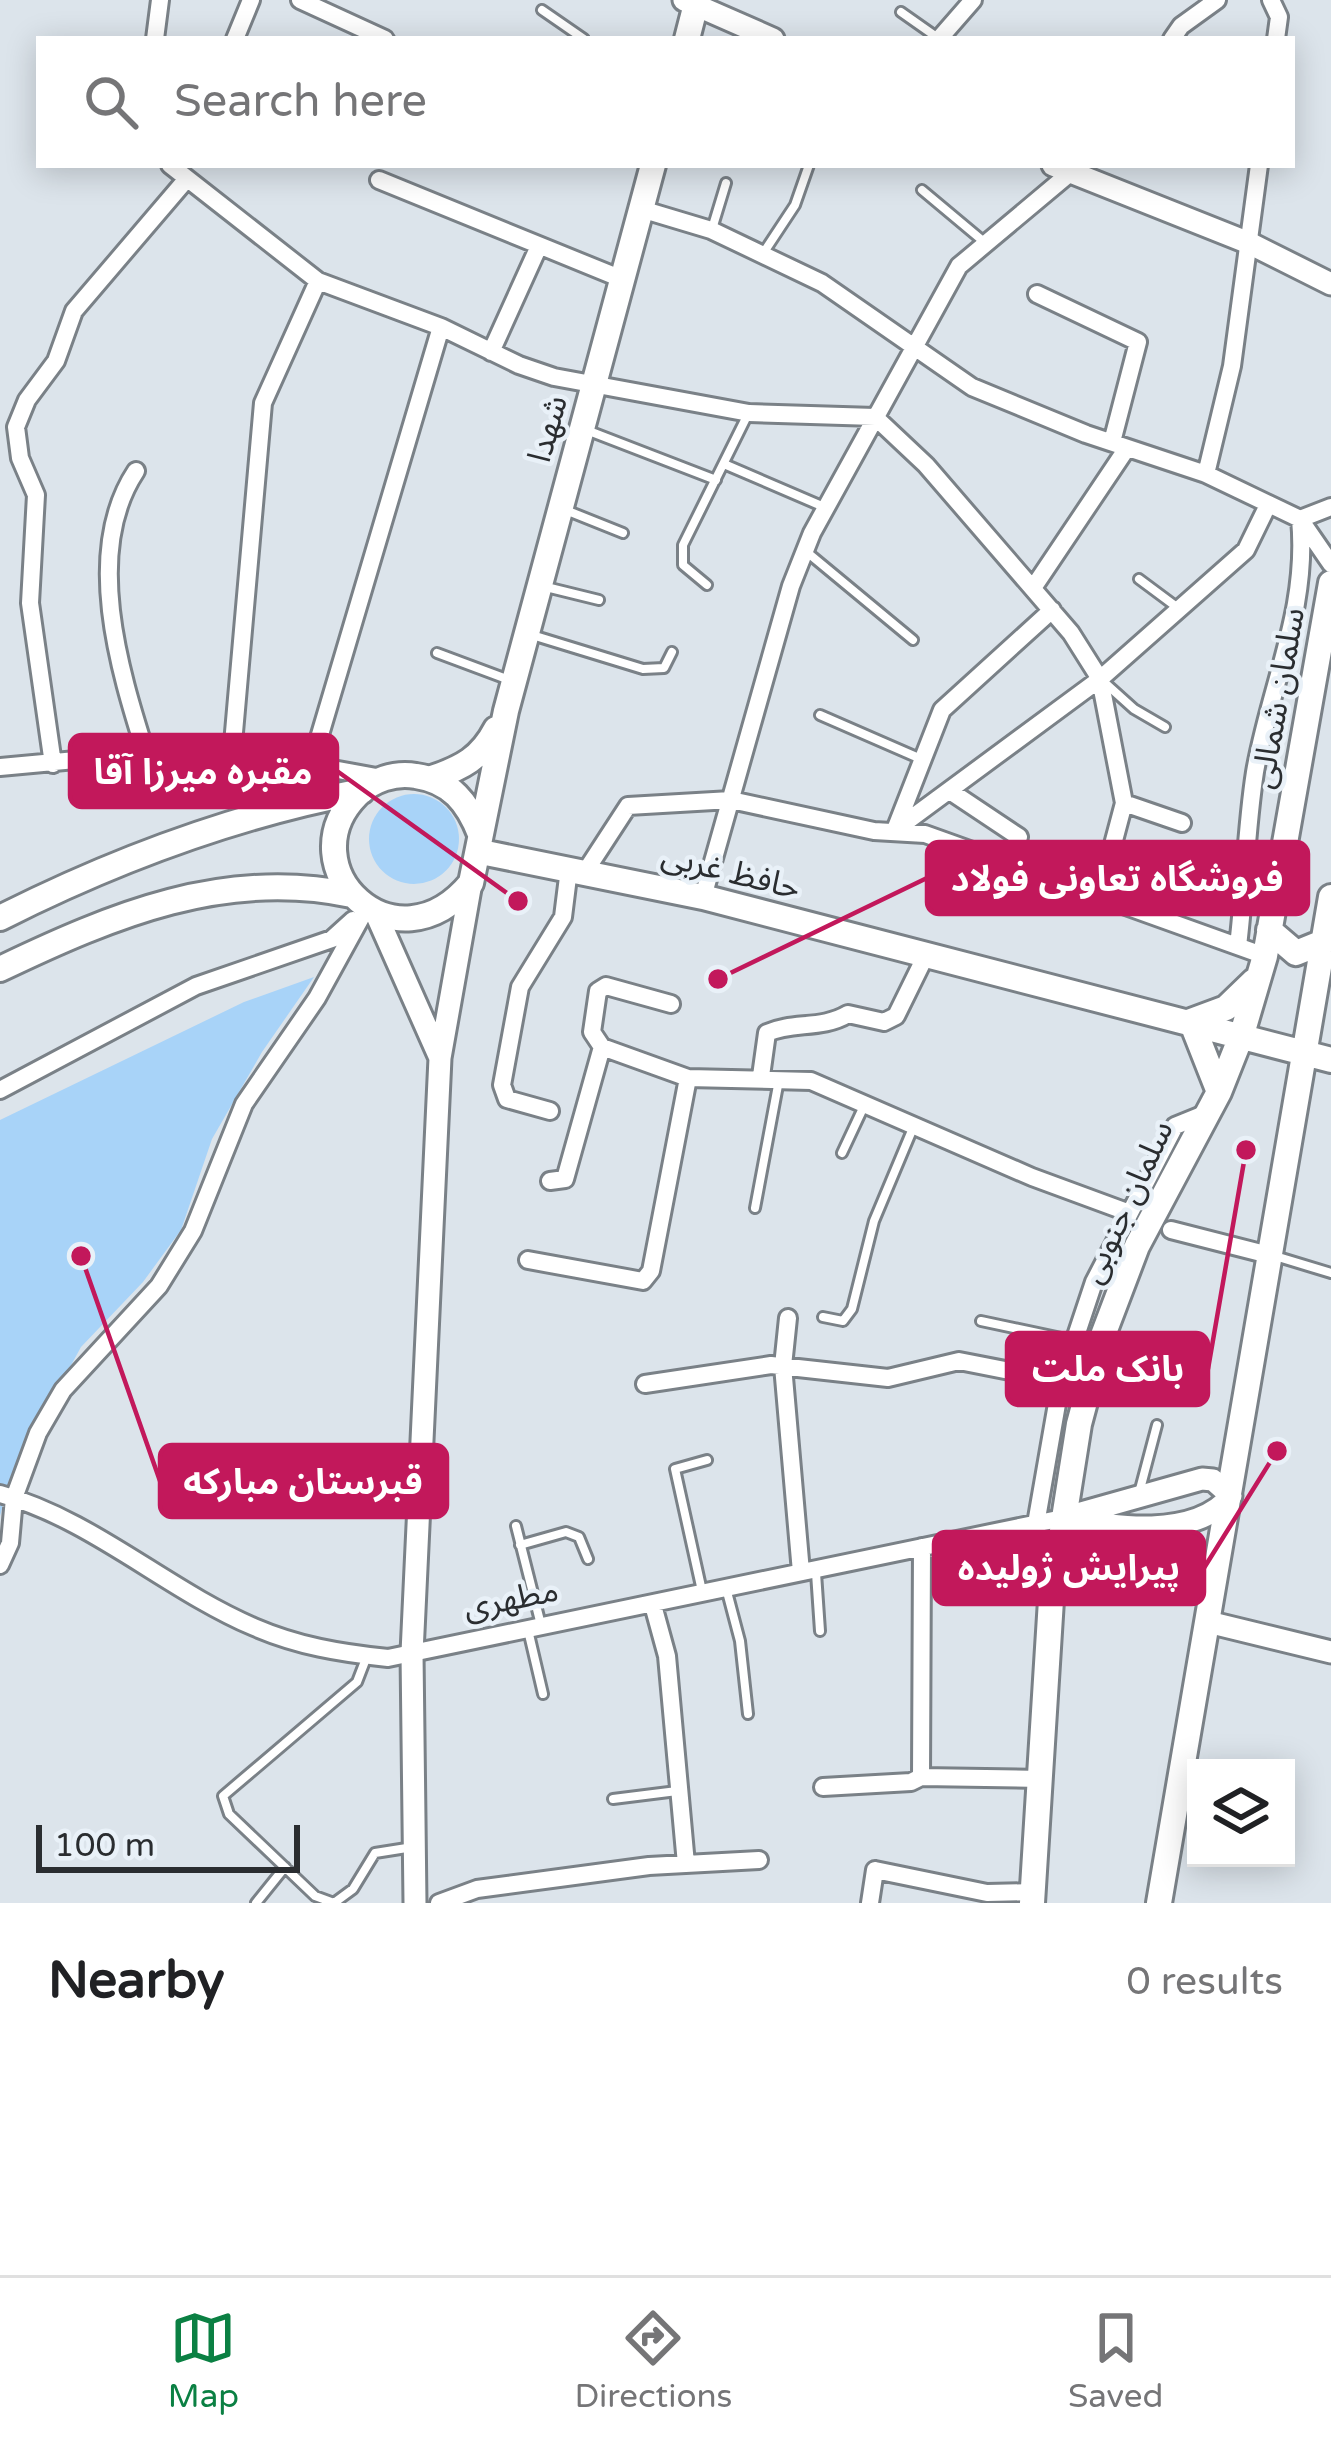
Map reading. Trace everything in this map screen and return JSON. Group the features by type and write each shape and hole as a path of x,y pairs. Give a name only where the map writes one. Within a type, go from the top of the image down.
{"main road":[{"path":"687,36 692,2"},
{"name":"شهدا","path":"480,843 506,711 641,208 646,168"},
{"name":"سلمان شمالی","path":"1242,1034 1269,930 1331,583"},
{"path":"0,918 98,872 268,809 372,785 432,778 461,768 484,751 506,711"},
{"path":"0,969 136,909 203,892 261,885 310,886 365,906 434,915 455,903 471,883 480,843 471,810 454,791 432,778"},
{"path":"365,906 335,853 346,808 372,785"},
{"name":"حافظ غربی","path":"480,843 1331,1060"},
{"path":"1159,1903 1331,897"},
{"path":"1269,930 1296,953 1327,933"},
{"path":"1213,1102 1191,1021 1226,1008 1262,965"},
{"name":"سلمان جنوبی","path":"1033,1898 1051,1600 1079,1424 1102,1338 1147,1222 1213,1102 1242,1034"}],"street":[{"path":"155,36 160,0"},
{"path":"236,36 250,0"},
{"path":"300,0 378,36"},
{"path":"942,36 973,0"},
{"path":"1174,36 1180,26 1217,0"},
{"path":"1271,0 1279,17 1276,36"},
{"path":"692,2 766,36"},
{"path":"1206,474 1232,366 1259,168"},
{"path":"53,764 30,604 36,495 20,458 16,427 27,400 56,362 74,310 177,170 318,280 554,377 748,413 875,417 926,465 1052,610 1100,679 1124,803 1099,897"},
{"path":"703,897 805,550 959,266 1076,170 1249,243 1331,284"},
{"path":"379,180 622,279"},
{"path":"641,208 711,230 822,283 972,387 1206,474 1300,519 1331,564"},
{"path":"491,352 539,246"},
{"path":"232,755 262,403 318,280"},
{"path":"1033,588 1119,445 1138,342 1037,294"},
{"path":"311,765 441,327"},
{"path":"136,471 117,500 110,577 120,673 146,754"},
{"path":"894,831 1100,679 1246,550 1268,505"},
{"path":"1300,519 1331,507"},
{"path":"1238,946 1255,772 1292,635 1304,562 1300,519"},
{"path":"894,831 942,710 1052,610"},
{"path":"0,767 146,754 232,755 311,765 372,785"},
{"path":"950,791 1019,837"},
{"path":"550,1111 501,1094 520,987 563,917 577,870 628,806 731,800 925,834 1238,946 1262,965"},
{"path":"1124,803 1182,823"},
{"path":"416,1903 412,1653 440,1058 471,883"},
{"path":"365,906 440,1058"},
{"path":"0,1090 196,986 332,939 365,906"},
{"path":"0,1565 10,1543 7,1496 38,1432 63,1390 159,1286 194,1231 244,1104 317,998 365,906"},
{"path":"770,1078 767,1033 829,1025 848,1014 884,1022 896,1016 926,955"},
{"path":"671,1004 601,988 592,1032 602,1047 688,1078 811,1081 1127,1212"},
{"path":"550,1181 565,1180 602,1047"},
{"path":"527,1260 644,1281 651,1271 688,1078"},
{"path":"1036,1524 1072,1341 1127,1212 1175,1126 1213,1102"},
{"path":"1171,1230 1273,1256"},
{"path":"788,1318 783,1366 808,1571"},
{"path":"645,1384 734,1366 783,1366 888,1378 959,1360 1061,1382"},
{"name":"مطهری","path":"7,1496 251,1626 322,1651 367,1656 412,1653 1036,1524 1207,1478 1231,1496 1205,1516 1169,1524 1113,1526 1063,1518"},
{"path":"921,1777 922,1547"},
{"path":"652,1605 667,1656 686,1864"},
{"path":"1208,1622 1331,1652"},
{"path":"823,1787 911,1782 921,1777 1041,1779"},
{"path":"439,1903 686,1864 759,1860"},
{"path":"870,1903 875,1870 1033,1898"}],"lane":[{"path":"542,10 580,36"},
{"path":"901,12 935,36"},
{"path":"764,253 795,205 807,168"},
{"path":"711,230 726,183"},
{"path":"922,190 989,246"},
{"path":"707,585 683,565 683,545 748,413"},
{"path":"581,428 716,480"},
{"path":"724,464 826,507"},
{"path":"560,508 623,533"},
{"path":"805,550 913,640"},
{"path":"1139,580 1179,608"},
{"path":"539,586 599,600"},
{"path":"526,634 643,669 664,668 672,652"},
{"path":"437,653 514,681"},
{"path":"1100,679 1134,709 1166,727"},
{"path":"820,716 922,760"},
{"path":"755,1208 770,1078"},
{"path":"842,1154 866,1102"},
{"path":"823,1317 843,1321 852,1309 874,1220 914,1126"},
{"path":"1273,1256 1331,1273"},
{"path":"981,1321 1072,1341"},
{"path":"1138,1494 1156,1425"},
{"path":"702,1593 675,1469 707,1460"},
{"path":"516,1526 543,1694"},
{"path":"520,1545 566,1532 579,1537 588,1559"},
{"path":"808,1571 820,1631"},
{"path":"726,1588 740,1641 748,1714"},
{"path":"367,1656 357,1682 223,1796 229,1814 285,1868 315,1896 334,1903 353,1889 375,1853 415,1847"},
{"path":"613,1799 680,1791"},
{"path":"256,1903 285,1868"}],"shaded area":[{"path":"414,794 446,807 459,839 446,871 414,884 382,871 369,839 382,807"},
{"path":"314,977 262,1052 212,1139 181,1230 143,1282 81,1347 11,1475 0,1516 0,1120 244,1002"}],"place":[{"name":"مقبره میرزا آقا","path":"518,901"},
{"name":"فروشگاه تعاونی فولاد","path":"718,979"},
{"name":"بانک ملت","path":"1246,1150"},
{"name":"قبرستان مبارکه","path":"81,1256"},
{"name":"پیرایش ژولیده","path":"1277,1451"}]}
